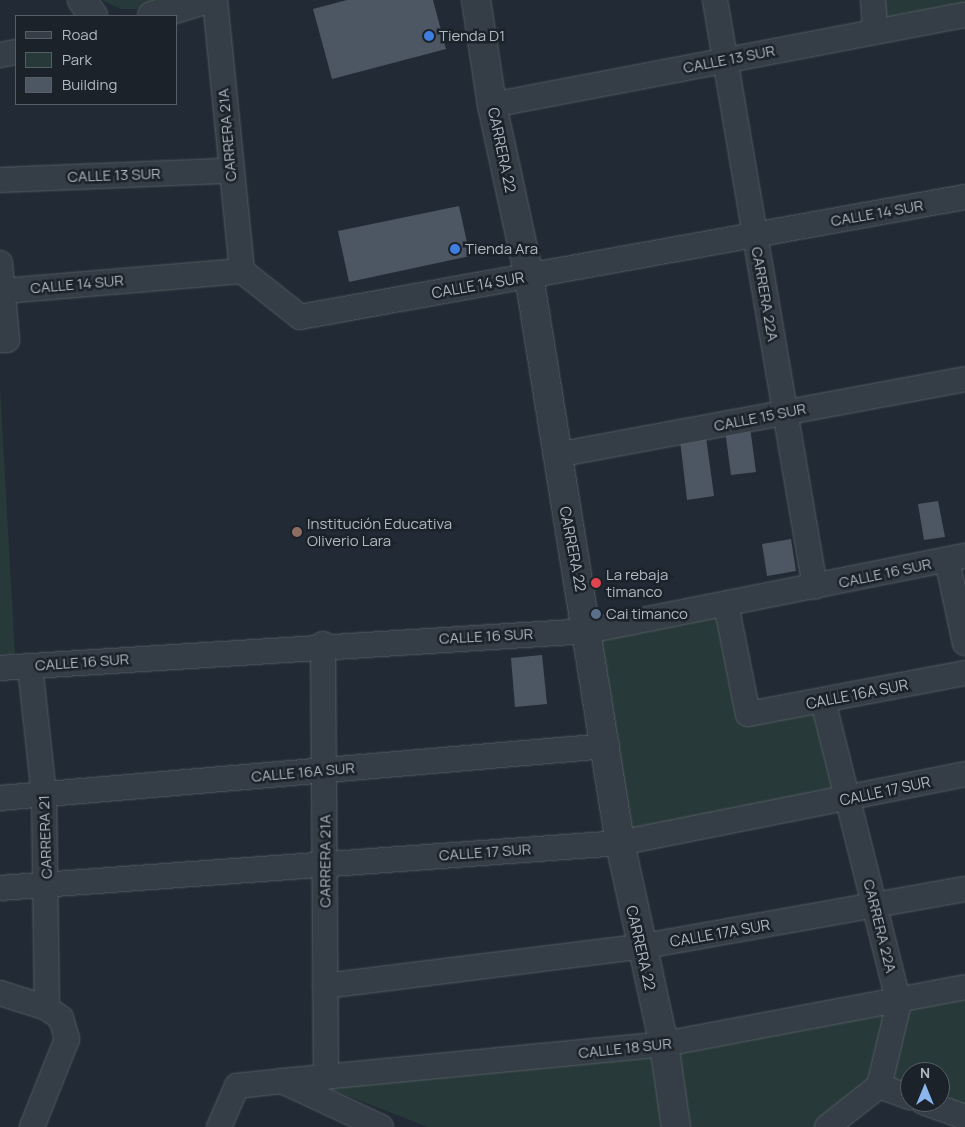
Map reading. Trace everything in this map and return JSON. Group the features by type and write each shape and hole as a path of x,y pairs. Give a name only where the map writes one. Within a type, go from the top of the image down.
{"street":[{"path":"82,0 92,15"},
{"path":"155,15 204,0"},
{"name":"CARRERA 21A","path":"216,0 229,171 242,271"},
{"name":"CARRERA 22","path":"476,0 492,105 529,276 556,454 607,746 620,844 639,947 664,1044 676,1127"},
{"name":"CARRERA 22A","path":"715,0 815,587"},
{"path":"873,0 875,31"},
{"name":"CALLE 13 SUR","path":"492,105 965,15"},
{"path":"0,55 15,52"},
{"name":"CALLE 13 SUR","path":"0,180 229,171"},
{"name":"CALLE 14 SUR","path":"3,290 242,271 300,317 965,198"},
{"path":"0,263 3,290 4,340"},
{"name":"CALLE 15 SUR","path":"556,454 965,378"},
{"path":"956,558 965,643"},
{"name":"CALLE 16 SUR","path":"0,668 324,644 588,631 956,558"},
{"name":"CALLE 16A SUR","path":"726,604 748,714 965,673"},
{"name":"CARRERA 21A","path":"324,644 326,1077"},
{"name":"CARRERA 21","path":"30,666 44,795 54,1013 67,1039 36,1126"},
{"name":"CARRERA 22A","path":"823,701 850,799 874,907 899,1003 879,1086"},
{"name":"CALLE 16A SUR","path":"0,798 607,746"},
{"name":"CALLE 17 SUR","path":"0,888 325,863 620,844 850,799 965,774"},
{"name":"CALLE 17A SUR","path":"325,986 639,947 874,907 965,889"},
{"name":"CALLE 18 SUR","path":"219,1127 237,1086 664,1044 899,1003 965,987"},
{"path":"0,993 54,1013"},
{"path":"282,1081 381,1127"},
{"path":"827,1127 879,1086 900,1093"},
{"path":"950,1112 965,1117"}],"green space":[{"path":"101,0 167,0 137,9 121,9"},
{"path":"884,0 965,0 965,6 885,20"},
{"path":"0,388 15,654 0,655"},
{"path":"725,610 742,718 817,709 843,795 625,837 594,635"},
{"path":"965,991 965,1113 950,1106 950,1062 900,1062 900,1089 873,1080 818,1127 428,1127 309,1081"}],"building":[{"path":"347,0 433,0 446,49 332,79 313,9"},
{"path":"459,206 470,256 349,282 338,231"},
{"path":"750,427 756,472 731,475 725,430"},
{"path":"706,437 714,496 687,500 680,440"},
{"path":"938,501 945,537 924,540 918,504"},
{"path":"791,539 796,571 767,576 762,544"},
{"path":"542,655 547,704 515,707 511,658"}],"place":[{"name":"Tienda D1","path":"429,36"},
{"name":"Tienda Ara","path":"455,249"},
{"name":"Institución Educativa Oliverio Lara","path":"297,532"},
{"name":"La rebaja timanco","path":"596,583"},
{"name":"Cai timanco","path":"596,614"}]}
